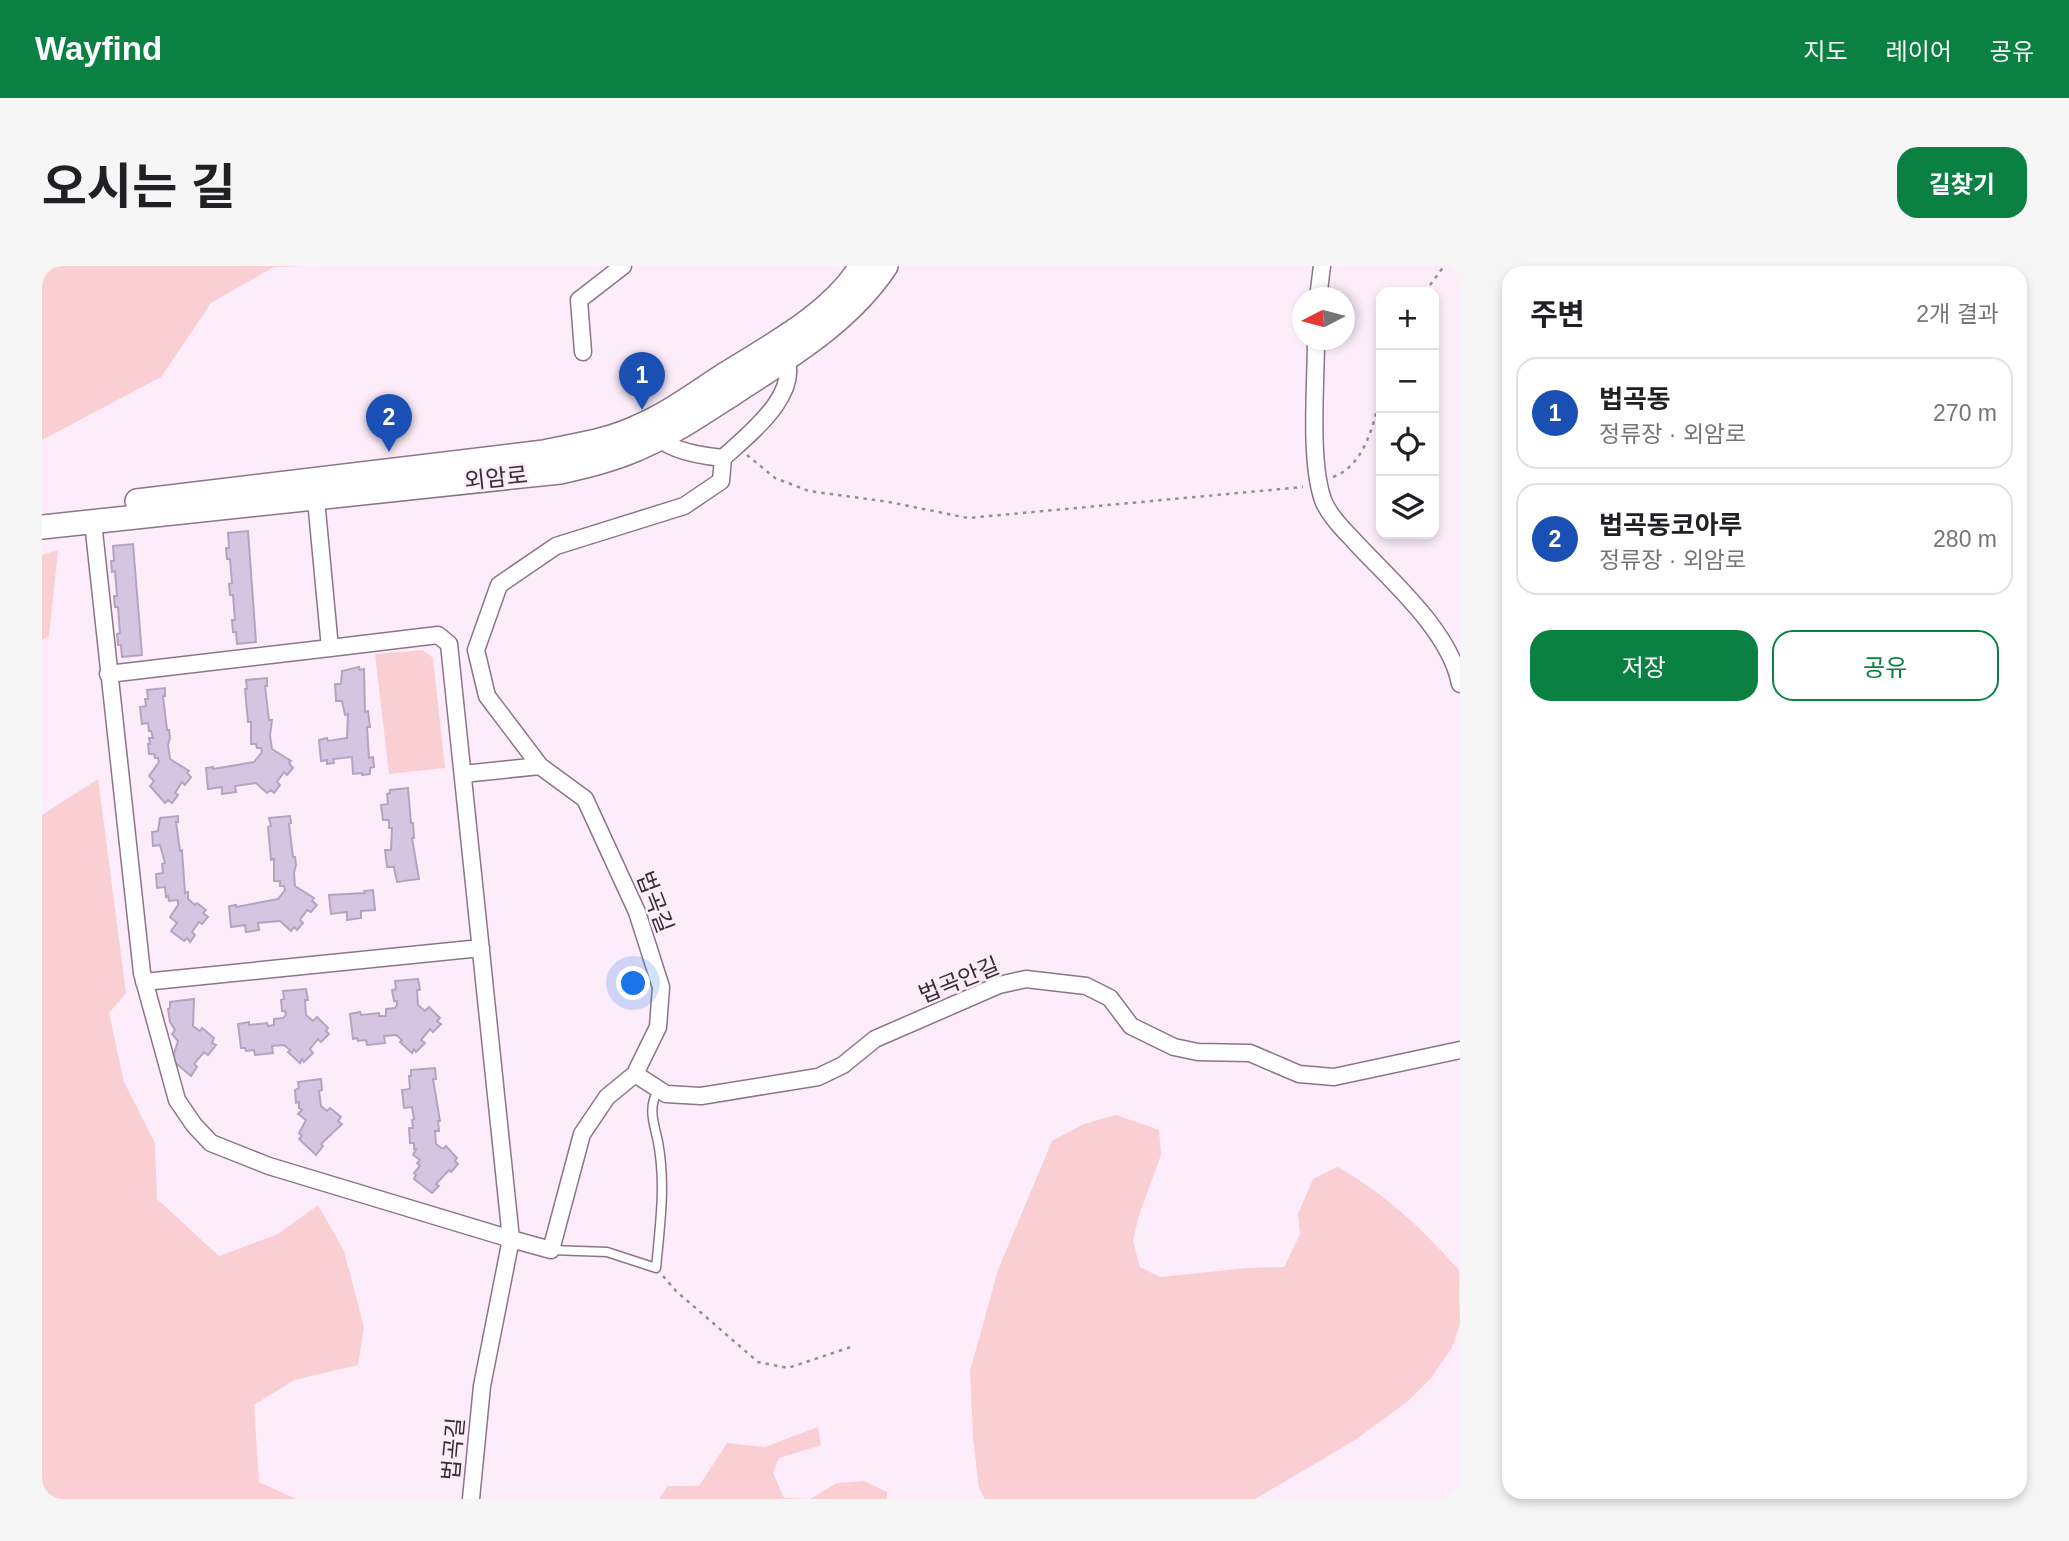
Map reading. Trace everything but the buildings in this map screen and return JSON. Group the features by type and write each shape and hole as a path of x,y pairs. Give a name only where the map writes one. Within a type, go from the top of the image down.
{"main road":[{"name":"외암로","path":"782,351 855,277 861,266"},
{"name":"외암로","path":"42,527 93,522 544,452 654,430 845,314 873,285 886,266"},
{"name":"외암로","path":"42,512 315,488"}],"street":[{"path":"583,352 579,300 623,266"},
{"path":"1319,287 1322,266"},
{"path":"1316,350 1315,431 1319,482 1324,503 1343,530 1428,621 1457,667 1460,684"},
{"path":"654,430 668,444 699,456 723,458 763,423 790,381 782,351"},
{"name":"법곡길","path":"551,1250 582,1134 607,1097 635,1074 658,1027 661,987 637,912 585,799 540,766 487,696 476,650 499,584 556,546 629,526 684,506 721,481 723,458"},
{"path":"315,488 330,648"},
{"path":"93,522 144,982 177,1100 194,1125 211,1143 270,1166 551,1250"},
{"path":"108,674 438,635 449,644 463,774 540,766"},
{"name":"법곡길","path":"463,774 511,1239 482,1386 471,1499"},
{"path":"144,982 481,948"},
{"name":"법곡안길","path":"635,1074 666,1094 701,1096 818,1077 843,1065 875,1039 999,985 1026,979 1086,986 1110,998 1131,1026 1174,1047 1198,1052 1250,1053 1299,1074 1334,1077 1460,1050"}],"lane":[{"path":"551,1250 607,1252 656,1268 664,1181 652,1120 653,1098 659,1089"}],"path":[{"path":"1429,287 1444,266"},
{"path":"736,446 775,478 809,491 889,502 968,518 1306,486 1344,473 1363,451 1376,408"},
{"path":"656,1268 676,1291 758,1362 788,1368 851,1347"}],"shaded area":[{"path":"42,266 310,266 274,267 211,303 161,377 42,440"},
{"path":"58,550 49,636 42,640 42,555"},
{"path":"423,650 433,658 445,768 389,774 375,654"},
{"path":"98,779 126,993 109,1013 124,1082 155,1143 157,1199 219,1256 278,1234 318,1205 344,1251 364,1327 358,1365 294,1380 254,1405 259,1482 296,1499 42,1499 42,815"},
{"path":"1116,1115 1159,1130 1161,1155 1138,1218 1133,1242 1140,1267 1160,1277 1284,1267 1300,1234 1298,1214 1313,1179 1337,1167 1387,1200 1459,1270 1460,1324 1452,1348 1431,1378 1407,1402 1355,1440 1255,1499 985,1499 979,1489 970,1371 998,1270 1052,1141 1084,1124"},
{"path":"818,1427 821,1445 779,1458 773,1473 784,1498 810,1499 659,1499 668,1486 699,1486 727,1443 765,1447"},
{"path":"864,1481 887,1492 887,1499 810,1499 837,1483"}],"place":[{"name":"법곡동","path":"642,410"},
{"name":"법곡동코아루","path":"389,452"}]}
